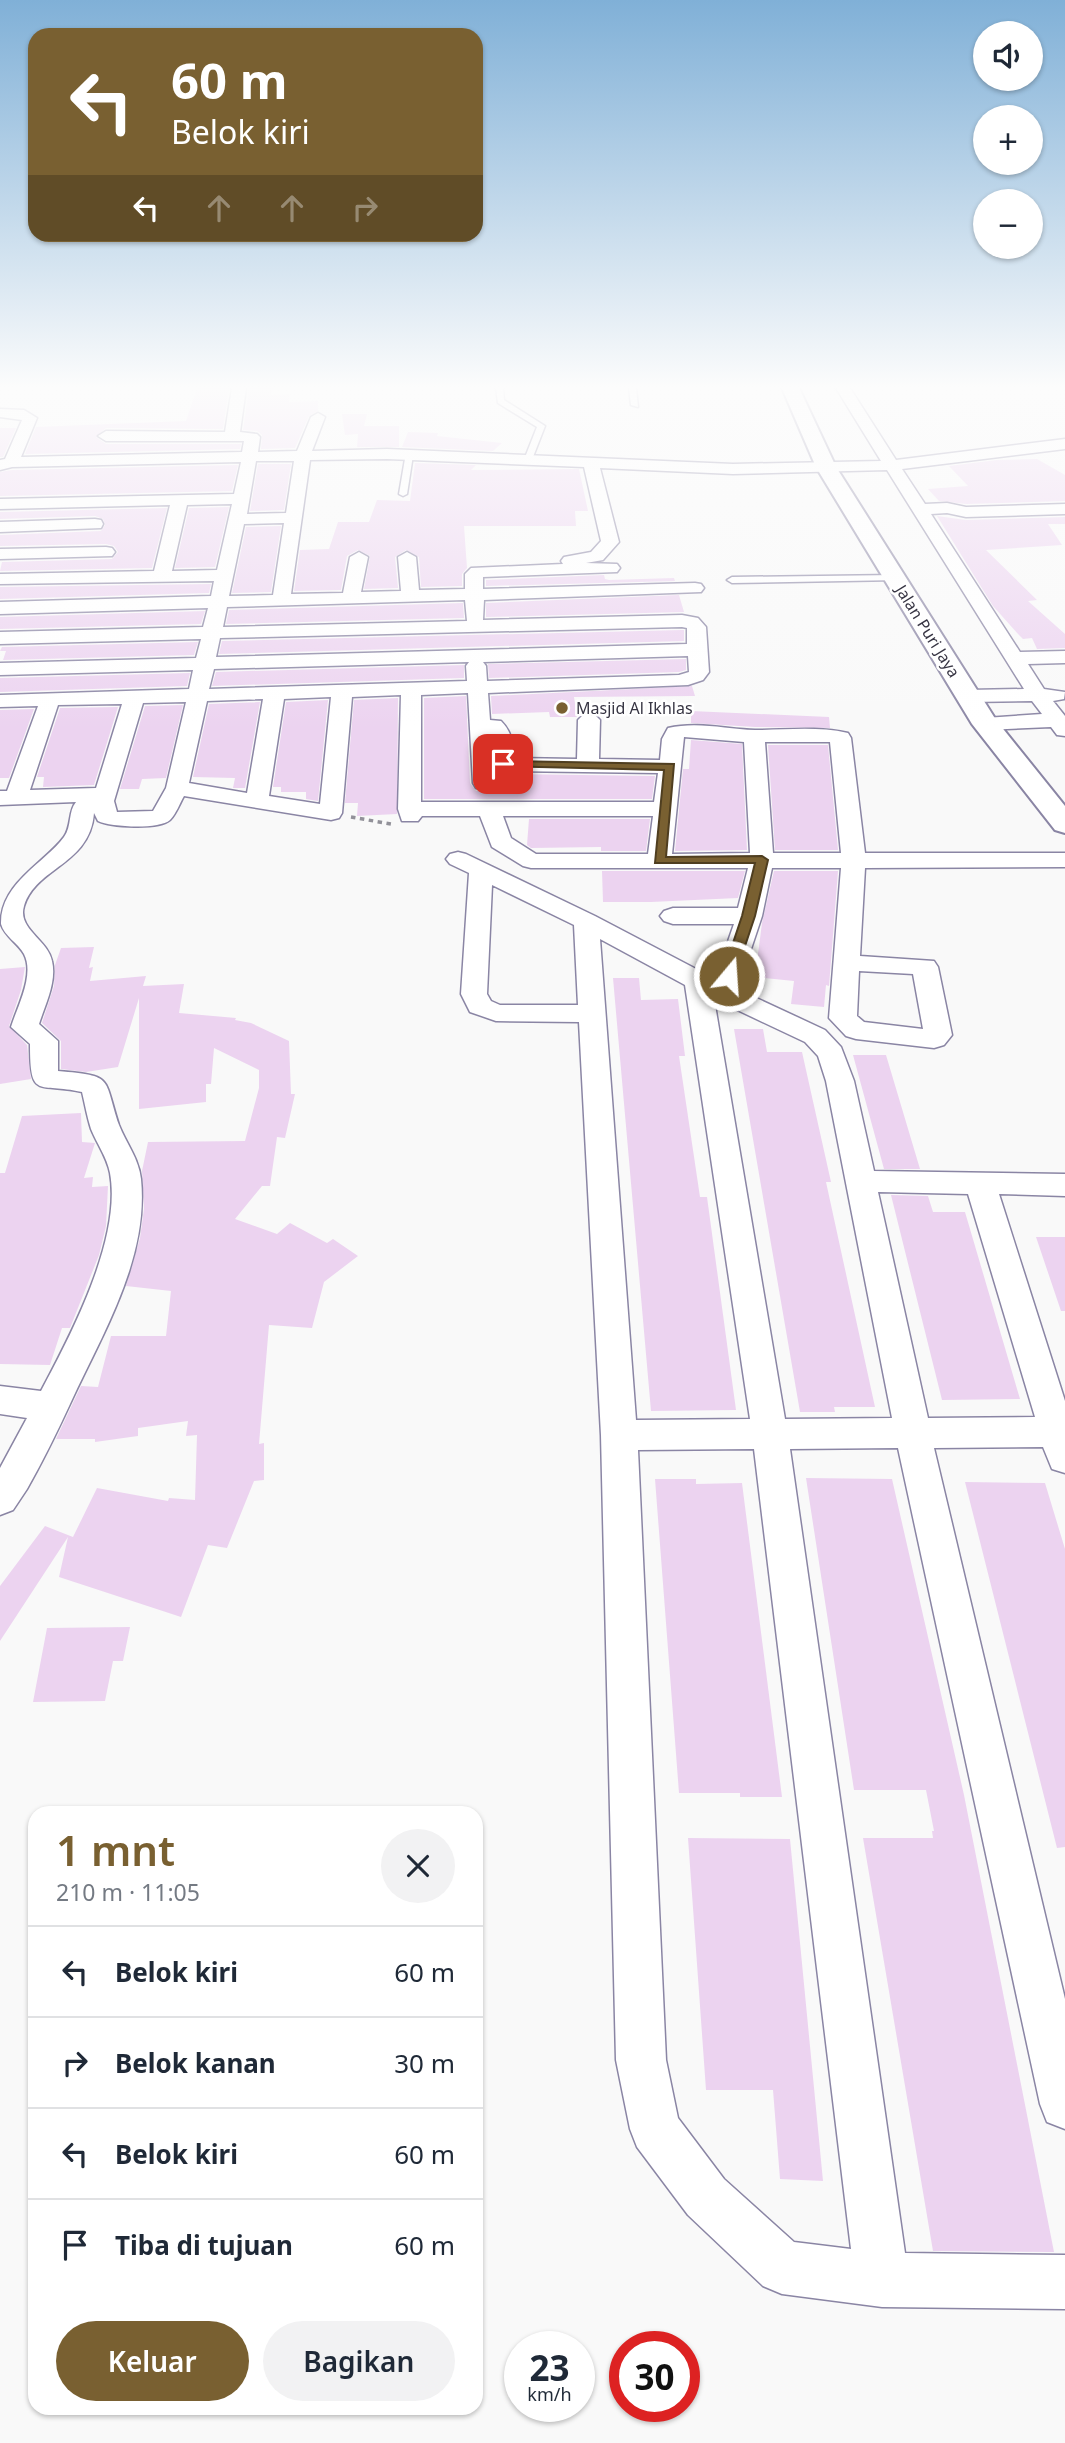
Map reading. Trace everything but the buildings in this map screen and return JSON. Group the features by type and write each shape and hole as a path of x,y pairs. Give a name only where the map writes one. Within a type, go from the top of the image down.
{"street":[{"path":"6,504 85,502"},
{"path":"0,527 117,523 125,502"},
{"path":"161,577 180,502"},
{"path":"134,698 104,804 112,819 158,818 162,816 177,788 241,502"},
{"path":"281,601 297,502"},
{"path":"558,562 590,560 603,552 610,542 600,502"},
{"name":"Jalan Puri Jaya","path":"854,502 896,578 969,696 994,723 1065,824"},
{"path":"916,502 1057,723"},
{"path":"921,509 947,508 967,512 1065,509"},
{"path":"237,519 295,518"},
{"path":"97,577 114,533"},
{"path":"0,554 106,552"},
{"path":"351,599 359,556"},
{"path":"407,557 411,598"},
{"path":"484,783 476,688 474,574 482,570 611,568"},
{"path":"0,579 223,575"},
{"path":"0,608 695,588"},
{"path":"0,638 682,621 695,624 699,672 696,676 681,681 0,701"},
{"path":"1065,641 1062,644 1065,650"},
{"path":"0,669 696,650"},
{"path":"1016,658 1065,657"},
{"path":"411,689 409,813 665,809"},
{"path":"177,788 331,813 342,692"},
{"path":"257,800 274,694"},
{"path":"969,696 1065,695"},
{"path":"50,700 8,798 104,804"},
{"path":"479,720 492,723 499,729 503,764 670,767"},
{"path":"589,720 589,765"},
{"path":"994,723 1057,723"},
{"path":"659,860 676,733 685,731 754,736 828,735 840,738 854,859 847,963"},
{"path":"754,736 762,860 749,916 714,979 770,1434 882,2280"},
{"path":"0,1499 19,1471 89,1332 113,1261 125,1212 126,1178 123,1164 105,1126 95,1087 87,1083 52,1080 44,1076 44,1041 25,1027 41,970 39,955 14,926 11,905 21,888 57,858 78,835 83,807 104,804"},
{"path":"490,811 500,842 531,861 1065,860"},
{"path":"592,1014 496,1013 480,1006 474,994 469,865 714,979 815,1036 831,1053 840,1081 913,1433 1065,2104"},
{"path":"673,916 749,916"},
{"path":"586,921 619,1436 641,2060 655,2129 706,2197 782,2267 882,2280 1065,2282"},
{"path":"861,1181 1065,1185"},
{"path":"619,1436 913,1433 1062,1441 980,1183"},
{"path":"0,1400 51,1407"}],"lane":[{"path":"732,580 896,578"}],"path":[{"path":"331,813 395,824 403,823 409,813"}],"place":[{"name":"Masjid Al Ikhlas","path":"562,708"}],"route":[{"path":"503,764 670,767 659,860 762,860 749,916 729,976"}]}
